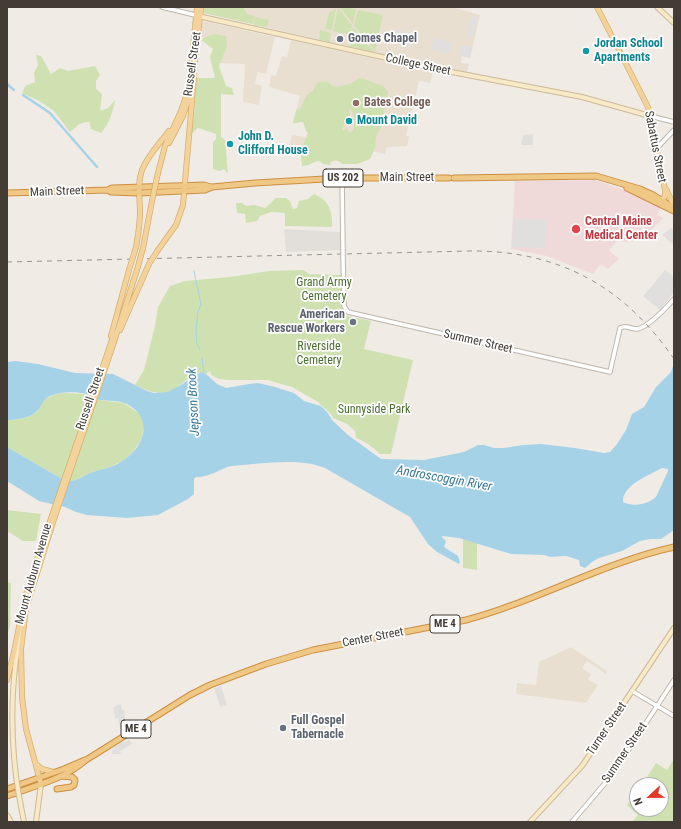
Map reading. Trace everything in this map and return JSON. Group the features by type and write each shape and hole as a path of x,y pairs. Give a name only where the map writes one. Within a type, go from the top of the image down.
{"highway":[{"name":"Main Street","path":"7,194 108,190 112,188 139,190 185,188 204,185 212,187 342,178 592,176 613,180 636,187 674,211"},
{"name":"Main Street","path":"660,201 674,207"},
{"name":"Center Street","path":"7,796 60,776 80,765 190,695 260,666 316,649 455,622 488,614 627,560 674,547"},
{"name":"Center Street","path":"7,789 86,760"},
{"path":"57,789 71,787 75,782 72,777 60,776"}],"main road":[{"name":"Russell Street","path":"160,163 188,102 194,78 197,7"},
{"name":"Russell Street","path":"63,488 137,270 143,248 160,163 165,146 186,99 190,81 197,16 201,7"},
{"name":"Sabattus Street","path":"597,7 648,107 664,185"},
{"path":"657,7 674,23"},
{"name":"College Street","path":"197,16 436,69 582,97 650,116"},
{"path":"109,350 149,264 172,231 179,218 185,188 194,78"},
{"path":"109,350 136,247 140,214 139,190 142,169 148,158 178,118"},
{"path":"660,201 665,193 664,185"},
{"path":"664,185 674,207"},
{"name":"Mount Auburn Avenue","path":"24,822 12,743 16,642 24,602 63,488"},
{"name":"Mount Auburn Avenue","path":"15,663 26,608 52,518"},
{"path":"26,608 21,649 21,686 26,729 41,784 36,822"},
{"name":"Turner Street","path":"530,822 582,766 674,628"},
{"path":"7,680 16,642"},
{"path":"36,764 42,769 53,772"},
{"path":"7,815 11,822"}],"street":[{"name":"College Street","path":"162,7 197,16"},
{"name":"College Street","path":"650,116 674,122"},
{"path":"656,149 674,130"},
{"name":"Summer Street","path":"342,178 344,306 346,310 352,314 610,372 619,330 621,327 636,329 643,326 662,312 674,299"},
{"name":"Summer Street","path":"572,822 610,779 674,680"},
{"path":"632,691 658,705 674,716"}],"shaded area":[{"name":"Bates College","path":"204,7 455,7 480,15 470,58 462,56 461,63 469,64 467,72 204,13"},
{"path":"473,16 478,17 473,37 469,36 468,39 466,38 470,19 472,20"},
{"path":"204,21 275,37 266,74 258,72 255,84 262,86 259,105 243,102 245,64 219,63 221,41 200,39 202,23"},
{"path":"395,30 412,33 409,46 392,42"},
{"path":"434,38 453,42 450,54 431,50"},
{"name":"Bates College","path":"291,40 433,72 430,83 419,81 406,136 409,136 407,146 387,147 385,154 366,150 301,155 301,150 289,148 292,135 307,137 308,121 293,123 300,96 269,87 271,75 276,76 282,56 287,57"},
{"path":"461,45 473,47 470,58 459,55"},
{"path":"533,134 533,145 521,145 523,135"},
{"name":"Central Maine Medical Center","path":"595,180 627,191 651,202 661,208 657,214 663,218 649,232 643,227 628,242 617,241 609,250 619,259 608,269 602,265 598,267 593,274 547,256 511,249 515,181"},
{"path":"513,219 547,219 546,248 512,247"},
{"path":"671,228 674,230 674,245 662,235"},
{"path":"284,229 341,232 341,250 286,252"},
{"path":"665,270 674,277 674,292 660,310 643,296"},
{"path":"571,647 607,671 606,674 587,661 582,668 591,674 588,679 598,685 586,703 516,694 517,683 536,685 539,662"},
{"path":"221,686 227,705 220,707 214,688"},
{"path":"121,704 122,710 124,710 126,728 120,728 118,718 115,719 113,707"},
{"path":"129,739 132,744 120,751 121,754 112,754 113,748"}],"green space":[{"path":"204,7 243,7 247,14 255,16 253,24 204,13"},
{"path":"340,7 356,9 353,24"},
{"path":"336,8 332,30 325,29 329,13"},
{"path":"338,8 352,25 351,32 347,34 333,31"},
{"path":"358,10 383,15 375,51 354,25"},
{"path":"255,17 269,20 267,27 254,25"},
{"path":"353,27 368,45 351,40"},
{"path":"320,30 331,33 329,42 319,39"},
{"path":"215,34 226,36 227,46 219,66 226,86 232,88 234,95 221,94 221,137 225,140 228,174 224,169 220,171 213,169 213,142 216,139 216,134 198,128 190,135 194,116 197,78 215,78 210,57 213,49 201,40"},
{"path":"351,42 370,46 374,52 349,46"},
{"path":"36,55 41,56 51,74 60,68 68,71 95,66 100,75 96,81 96,89 102,94 100,111 108,108 115,100 110,118 101,133 91,129 89,122 81,123 70,132 54,111 39,101 22,93 25,86 35,82 34,73 38,65"},
{"path":"362,78 383,86 388,93 385,102 384,117 376,137 375,148 370,159 357,164 342,164 336,161 331,162 330,165 323,164 319,161 302,166 301,157 303,146 308,133 303,122 293,123 296,110 300,109 306,96 313,91 316,84 319,82 325,82 334,86 344,86","holes":["349,110 352,110 353,120 355,122 353,130 350,133 346,128 343,131 342,130 347,117 350,115"]},
{"path":"314,194 327,203 332,216 332,227 285,226 285,213 271,212 260,216 257,221 246,223 245,214 237,213 236,203 242,203 246,206 254,205 265,208 276,198 286,198 290,201 293,209 297,208 299,201 308,199"},
{"path":"303,270 309,274 341,275 341,309 343,315 371,321 364,349 413,360 391,454 380,454 368,444 356,438 355,431 347,424 333,418 331,414 318,402 292,387 267,380 219,379 211,375 210,371 206,374 201,372 177,387 164,392 157,393 135,385 144,370 158,307 170,286 185,281 230,277 269,271"},
{"path":"64,393 85,394 99,400 124,403 138,413 143,419 144,426 142,437 131,454 124,460 110,467 92,472 71,482 62,479 7,447 7,420 31,416 37,412 44,401 49,397"},
{"path":"7,510 41,514 36,541 23,541 7,531"},
{"path":"463,539 477,543 477,570 463,568"},
{"path":"7,582 11,583 10,626 7,636"},
{"path":"674,759 674,822 632,822 636,817 669,817 669,777 647,777 656,763 667,770"}],"water":[{"name":"Androscoggin River","path":"15,361 38,364 75,373 113,374 154,393 167,392 201,372 206,374 217,384 226,388 258,383 294,393 304,401 321,406 332,420 348,435 381,459 424,460 464,452 478,445 504,448 541,444 604,453 610,452 626,430 632,414 644,407 656,387 671,372 674,363 674,530 661,539 640,541 622,551 599,558 585,568 580,566 579,560 566,556 550,557 544,555 511,554 459,538 442,536 446,541 444,547 458,556 460,562 459,564 437,552 428,544 410,517 325,468 291,462 231,466 210,475 196,477 194,479 194,494 188,499 158,515 127,518 87,515 65,507 39,501 7,481 7,447 62,479 71,481 116,465 134,451 140,443 143,435 144,426 141,418 136,411 127,404 117,401 100,400 86,394 73,392 50,396 35,413 28,417 7,420 7,362","holes":["662,468 668,469 656,497 652,500 635,505 623,502 627,490 638,481"]}],"waterway":[{"name":"Jepson Brook","path":"7,84 14,90"},
{"name":"Jepson Brook","path":"23,95 50,113 97,167"},
{"name":"Jepson Brook","path":"194,271 201,304 198,312 196,330 197,344 200,350"},
{"name":"Jepson Brook","path":"202,358 204,373"}],"railway":[{"path":"7,262 469,251 501,252 532,257 560,265 586,277 611,292 633,311 654,333 674,359"}],"place":[{"name":"Gomes Chapel","path":"340,39"},
{"name":"Jordan School Apartments","path":"586,51"},
{"name":"Bates College","path":"356,103"},
{"name":"Mount David","path":"349,121"},
{"name":"John D. Clifford House","path":"230,144"},
{"name":"Central Maine Medical Center","path":"576,229"},
{"name":"American Rescue Workers","path":"353,322"},
{"name":"Full Gospel Tabernacle","path":"283,728"}],"park label":[{"name":"Grand Army Cemetery","path":"324,290"},
{"name":"Riverside Cemetery","path":"319,354"},
{"name":"Sunnyside Park","path":"374,410"}]}
